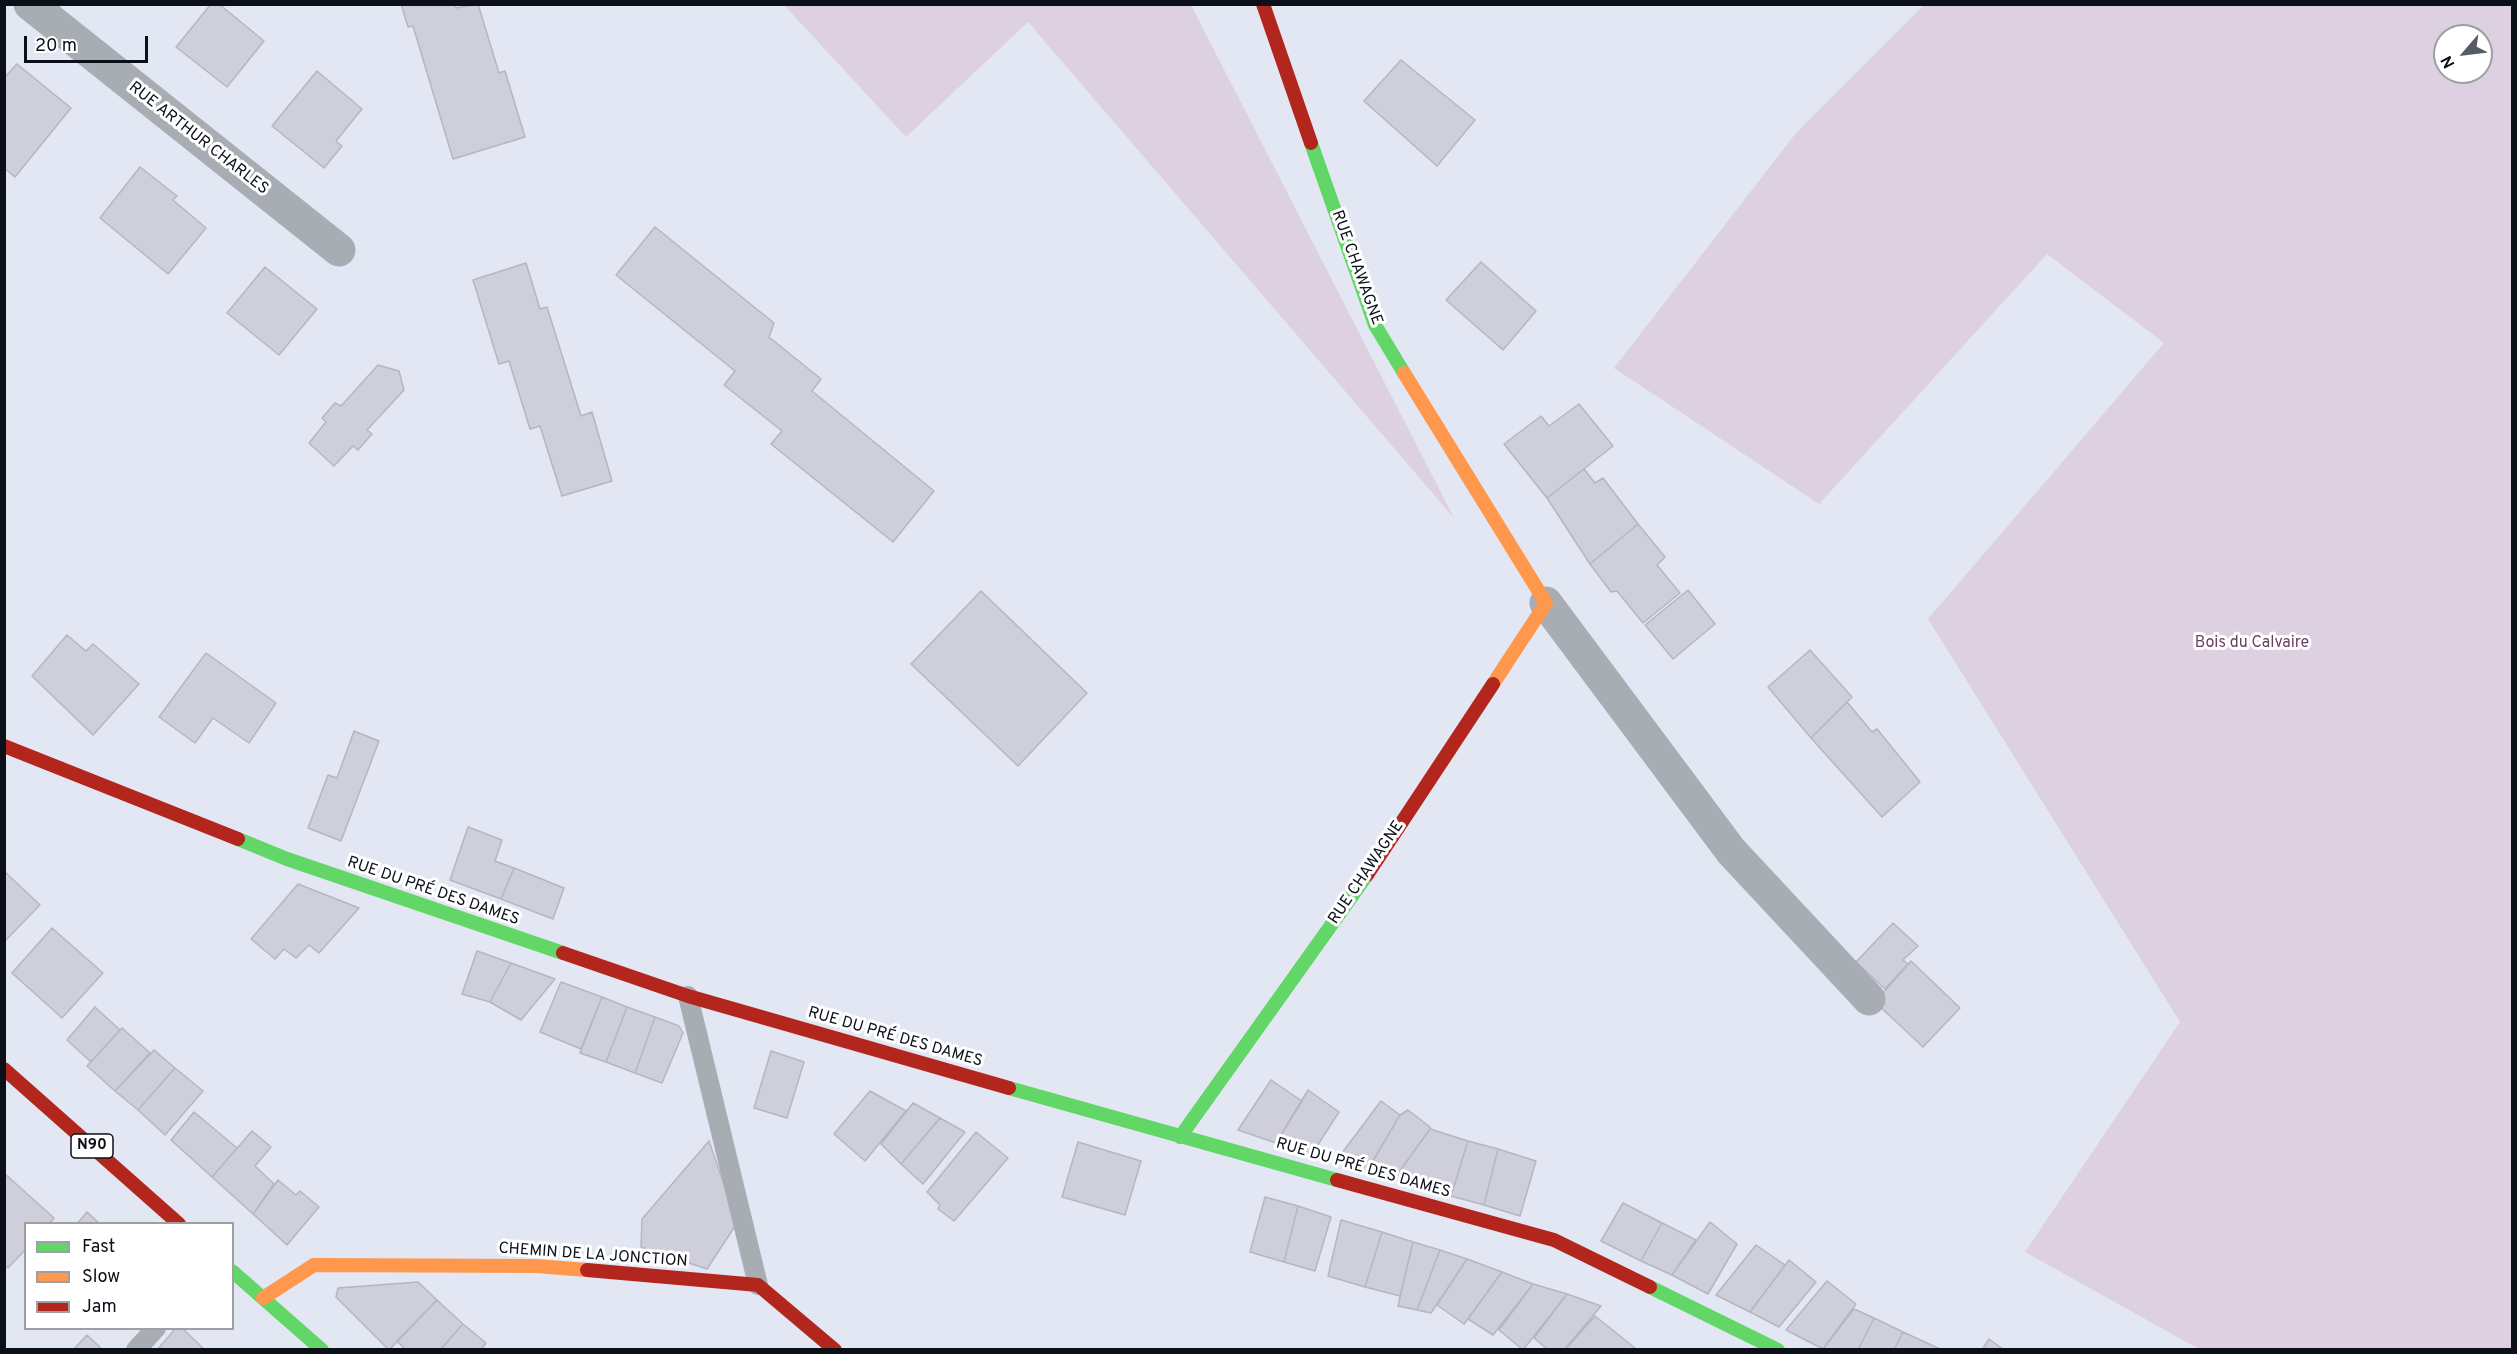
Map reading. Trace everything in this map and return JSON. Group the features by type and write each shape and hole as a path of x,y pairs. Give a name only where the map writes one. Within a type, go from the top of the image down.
{"street":[{"name":"RUE ARTHUR CHARLES","path":"30,4 339,250"},
{"name":"RUE CHAWAGNE","path":"1263,4 1375,325 1546,603 1731,851 1869,999"},
{"name":"RUE CHAWAGNE","path":"1180,1137 1349,902 1546,603"},
{"name":"RUE DU PRÉ DES DAMES","path":"4,746 287,859 688,996 1180,1137 1554,1240 1778,1350"},
{"name":"N90","path":"4,1069 177,1222"},
{"name":"CHEMIN DE LA JONCTION","path":"263,1298 314,1265 536,1266 758,1285"},
{"path":"234,1273 322,1350"},
{"path":"758,1285 835,1350"}],"lane":[{"path":"688,996 758,1285"},
{"path":"136,1350 155,1330"}],"green space":[{"path":"784,5 1191,5 1454,518 1028,22 906,137"},
{"name":"Bois du Calvaire","path":"1924,5 2512,5 2512,1349 2199,1349 2025,1252 2180,1022 1928,619 2164,343 2047,254 1819,504 1614,368 1796,133"}],"building":[{"path":"211,4 219,4 264,41 227,87 176,47"},
{"path":"401,4 454,4 456,8 478,4 499,73 505,71 525,137 453,159 413,26 408,27"},
{"path":"1401,60 1475,120 1437,166 1364,101"},
{"path":"17,64 71,108 15,177 4,168 4,78"},
{"path":"317,71 362,109 336,141 342,146 324,168 272,126"},
{"path":"140,167 177,196 173,200 206,228 168,274 100,218"},
{"path":"655,227 774,323 769,337 821,379 812,391 934,491 893,542 771,444 782,431 724,385 735,371 616,275"},
{"path":"1481,262 1536,311 1503,350 1446,300"},
{"path":"526,263 540,309 547,307 581,416 592,412 612,481 562,496 540,426 530,429 509,361 499,364 473,280"},
{"path":"265,267 317,309 279,355 227,313"},
{"path":"378,365 399,371 404,390 367,430 372,434 358,450 353,446 334,466 309,443 326,422 322,418 335,403 341,406"},
{"path":"1579,404 1613,446 1547,498 1504,444 1541,416 1549,426"},
{"path":"1584,469 1595,483 1603,478 1638,524 1590,564 1547,498"},
{"path":"1638,524 1665,557 1657,565 1680,593 1643,623 1617,591 1611,592 1590,564"},
{"path":"1688,590 1715,624 1673,659 1645,625"},
{"path":"981,591 1087,693 1018,766 911,664"},
{"path":"67,635 86,651 93,644 139,684 93,735 32,676"},
{"path":"1810,650 1852,697 1811,738 1768,687"},
{"path":"206,653 276,703 249,743 213,718 195,743 159,717"},
{"path":"1847,702 1872,732 1877,729 1920,782 1882,817 1811,738"},
{"path":"354,731 379,741 341,841 308,828 328,775 337,778"},
{"path":"468,827 502,840 495,861 514,868 501,899 450,880"},
{"path":"514,868 564,888 553,919 501,899"},
{"path":"4,871 40,905 4,942"},
{"path":"298,884 359,908 319,953 309,945 296,958 284,949 275,959 251,939"},
{"path":"1893,923 1918,946 1903,960 1908,964 1885,989 1856,962"},
{"path":"52,928 103,973 62,1018 12,973"},
{"path":"477,951 511,963 490,1002 462,994"},
{"path":"1911,961 1960,1008 1923,1047 1875,1002"},
{"path":"511,963 555,979 521,1020 490,1002"},
{"path":"561,982 602,997 581,1049 540,1032"},
{"path":"602,997 627,1007 606,1062 580,1053"},
{"path":"95,1007 120,1030 91,1062 67,1040"},
{"path":"627,1007 655,1017 635,1073 606,1062"},
{"path":"655,1017 679,1026 683,1033 662,1083 635,1073"},
{"path":"122,1028 150,1053 115,1091 87,1066"},
{"path":"154,1050 175,1068 138,1110 115,1091"},
{"path":"771,1051 804,1062 787,1118 754,1108"},
{"path":"175,1068 203,1091 165,1135 138,1110"},
{"path":"1271,1080 1302,1101 1276,1143 1238,1130"},
{"path":"1308,1090 1339,1112 1312,1154 1276,1143"},
{"path":"870,1091 906,1111 865,1161 834,1134"},
{"path":"1381,1101 1400,1115 1367,1171 1336,1161"},
{"path":"913,1103 940,1118 901,1164 881,1144"},
{"path":"1408,1110 1430,1129 1394,1179 1367,1171 1400,1115"},
{"path":"194,1112 237,1148 212,1177 171,1140"},
{"path":"940,1118 965,1132 923,1184 901,1164"},
{"path":"1430,1129 1468,1141 1451,1196 1394,1179"},
{"path":"252,1131 271,1147 255,1166 274,1184 253,1214 212,1177"},
{"path":"976,1132 1008,1158 954,1221 938,1209 940,1205 927,1192"},
{"path":"709,1141 737,1223 707,1269 641,1247 642,1219"},
{"path":"1468,1141 1498,1149 1484,1205 1451,1196"},
{"path":"1078,1142 1141,1161 1125,1215 1062,1197"},
{"path":"1498,1149 1536,1161 1520,1216 1484,1205"},
{"path":"4,1173 54,1218 51,1222 24,1222 24,1251 8,1268 4,1265"},
{"path":"278,1180 296,1195 300,1191 319,1207 287,1245 253,1214"},
{"path":"1265,1197 1298,1206 1284,1262 1250,1252"},
{"path":"1623,1203 1662,1223 1641,1261 1601,1241"},
{"path":"1298,1206 1331,1217 1315,1271 1284,1262"},
{"path":"87,1212 98,1222 79,1222"},
{"path":"1341,1220 1382,1232 1365,1287 1328,1276"},
{"path":"1710,1222 1737,1244 1708,1294 1672,1275"},
{"path":"1662,1223 1696,1240 1672,1275 1641,1261"},
{"path":"1382,1232 1413,1242 1400,1296 1365,1287"},
{"path":"1413,1242 1440,1250 1417,1310 1398,1306"},
{"path":"1756,1245 1785,1265 1750,1312 1716,1295"},
{"path":"1440,1250 1467,1259 1431,1313 1417,1310"},
{"path":"1467,1259 1502,1272 1464,1324 1437,1305"},
{"path":"1789,1260 1816,1282 1779,1327 1750,1312"},
{"path":"1502,1272 1533,1284 1493,1335 1468,1319"},
{"path":"1827,1281 1856,1304 1823,1349 1786,1330"},
{"path":"418,1282 437,1300 389,1350 336,1297 338,1288"},
{"path":"1533,1284 1567,1294 1523,1350 1499,1330"},
{"path":"1567,1294 1601,1306 1564,1350 1548,1350 1534,1338"},
{"path":"437,1300 463,1324 440,1350 406,1350 397,1341"},
{"path":"1854,1309 1874,1318 1858,1350 1823,1349"},
{"path":"1595,1316 1635,1348 1633,1350 1565,1350"},
{"path":"1874,1318 1903,1332 1894,1350 1858,1350"},
{"path":"463,1324 486,1343 481,1350 440,1350"},
{"path":"174,1330 184,1330 205,1350 157,1350"},
{"path":"1903,1332 1940,1349 1894,1350"},
{"path":"87,1335 103,1350 73,1350"},
{"path":"1989,1339 2004,1350 1982,1350"}],"traffic: fast":[{"path":"1311,143 1375,325 1404,373"},
{"path":"238,839 287,859 563,953"},
{"path":"1180,1137 1367,875"},
{"path":"1009,1088 1337,1180"},
{"path":"234,1273 322,1350"},
{"path":"1650,1287 1778,1350"}],"traffic: slow":[{"path":"1404,373 1546,603 1493,684"},
{"path":"263,1298 314,1265 536,1266 587,1270"}],"traffic: jam":[{"path":"1263,4 1311,143"},
{"path":"1367,875 1493,684"},
{"path":"4,746 238,839"},
{"path":"563,953 688,996 1009,1088"},
{"path":"4,1069 177,1222"},
{"path":"1337,1180 1554,1240 1650,1287"},
{"path":"587,1270 758,1285 835,1350"}]}
